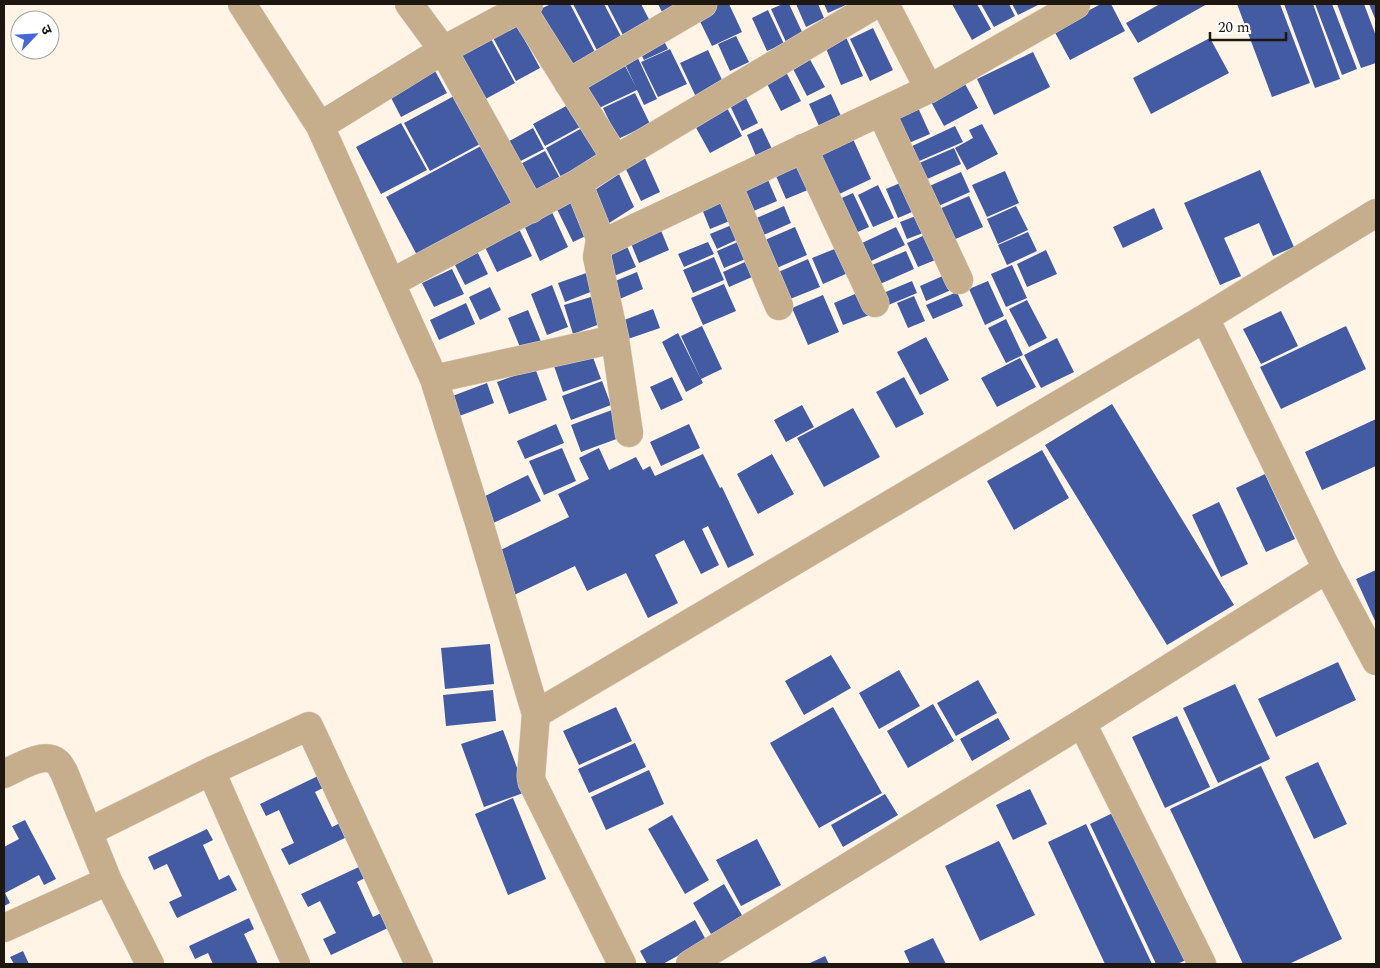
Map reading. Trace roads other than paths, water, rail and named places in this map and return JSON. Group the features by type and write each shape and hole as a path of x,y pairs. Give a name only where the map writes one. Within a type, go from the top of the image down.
{"street":[{"path":"242,4 320,126 434,380 536,714 532,782 622,964"},
{"path":"409,4 442,50 531,209"},
{"path":"568,83 703,4"},
{"path":"392,283 578,183 876,4"},
{"path":"885,4 928,89"},
{"path":"320,126 442,50 523,5 568,83 616,159"},
{"path":"599,245 928,89 1076,5"},
{"path":"881,112 959,280"},
{"path":"803,148 875,303"},
{"path":"578,183 600,238 597,257 615,339 629,433"},
{"path":"728,184 779,306"},
{"path":"536,714 1205,318 1376,213"},
{"path":"1205,318 1327,569 1376,662"},
{"path":"434,380 615,339"},
{"path":"690,964 1082,723 1327,569"},
{"path":"1082,723 1202,964"},
{"path":"88,832 211,771 309,726 419,964"},
{"path":"4,774 39,758 49,758 58,762 64,772 108,881 150,964"},
{"path":"211,771 296,964"},
{"path":"4,928 108,881"}]}
